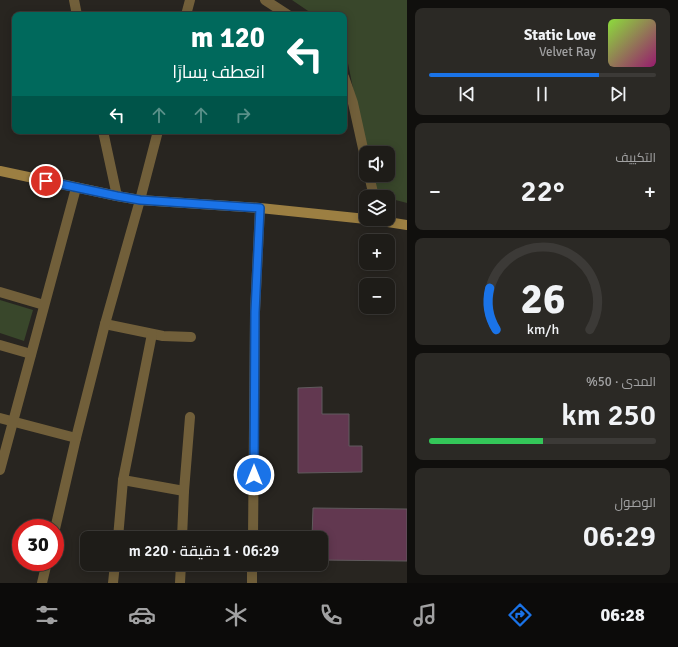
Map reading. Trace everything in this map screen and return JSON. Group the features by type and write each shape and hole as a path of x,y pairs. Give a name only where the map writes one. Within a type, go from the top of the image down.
{"main road":[{"path":"0,171 76,188 140,200 260,208 359,218"},
{"path":"395,223 407,225"}],"street":[{"path":"74,0 76,12"},
{"path":"187,12 190,0"},
{"path":"265,0 283,12"},
{"path":"348,103 361,146"},
{"path":"104,134 117,196"},
{"path":"57,519 105,324 157,134"},
{"path":"0,470 76,188"},
{"path":"253,531 255,312 260,208"},
{"path":"0,292 44,305"},
{"path":"105,324 163,336 191,337"},
{"path":"119,531 123,480 152,334"},
{"path":"0,345 31,354"},
{"path":"182,531 190,417"},
{"path":"0,418 76,438"},
{"path":"123,480 184,491"},
{"path":"42,583 45,571"},
{"path":"113,583 114,571"},
{"path":"180,583 181,571"},
{"path":"252,571 252,583"}],"green space":[{"path":"292,0 407,0 407,203 395,200 395,190 373,190 371,182 395,182 395,146 364,146 347,58 347,12 310,12"},
{"path":"0,300 33,310 24,341 0,333"}],"building":[{"path":"322,387 322,414 349,414 349,446 362,446 362,472 298,473 298,388"},
{"path":"313,508 407,509 407,561 328,560 328,531 312,531"}],"route":[{"path":"46,181 140,200 260,208 255,312 254,475"}]}
